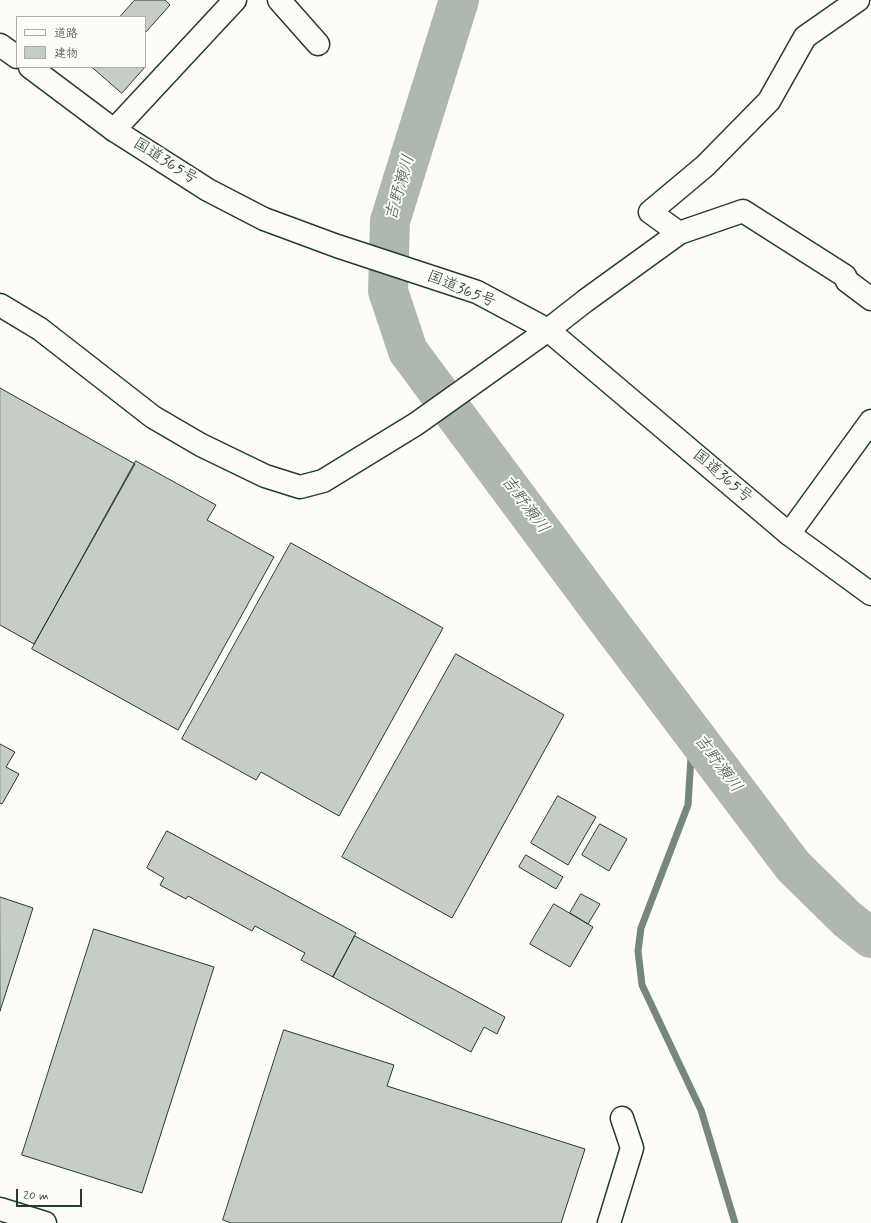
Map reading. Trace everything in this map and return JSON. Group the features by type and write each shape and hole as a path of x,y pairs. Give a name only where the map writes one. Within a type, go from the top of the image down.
{"main road":[{"path":"114,130 235,0"},
{"path":"279,0 318,44"},
{"path":"679,233 650,212 705,166 769,101 806,37 858,0"},
{"path":"0,45 16,56"},
{"name":"国道365号","path":"31,68 114,130 208,190 264,219 336,246 476,292 548,330 789,534 871,594"},
{"path":"0,305 40,329 153,417 201,444 265,476 300,487 323,481 416,424 548,330 585,301 679,233 743,211 845,276 847,281 871,299"},
{"path":"789,534 871,421"},
{"path":"609,1223 632,1148 622,1118"},
{"path":"0,1209 45,1223"}],"building":[{"path":"135,0 165,0 170,5 146,32 146,16 121,16"},
{"path":"93,68 144,68 122,93"},
{"path":"0,388 135,464 34,644 0,625"},
{"path":"136,461 216,505 207,520 274,557 178,730 32,649"},
{"path":"291,543 443,628 339,816 261,772 256,780 182,739"},
{"path":"456,654 564,715 452,918 342,857"},
{"path":"0,744 15,752 6,767 19,774 2,804 0,803"},
{"path":"558,796 596,817 568,865 531,843"},
{"path":"600,824 627,839 609,871 582,855"},
{"path":"167,831 356,933 333,977 301,960 305,953 255,926 252,931 188,896 186,899 160,885 164,878 147,868"},
{"path":"526,855 563,877 556,889 519,867"},
{"path":"581,894 600,904 588,924 570,913"},
{"path":"0,897 33,908 0,1011"},
{"path":"554,904 593,927 570,967 530,944"},
{"path":"94,929 214,967 142,1193 22,1155"},
{"path":"355,936 505,1017 497,1034 484,1027 471,1052 333,977"},
{"path":"284,1030 394,1065 387,1086 585,1149 561,1223 231,1223 223,1220"}],"waterway":[{"name":"吉野瀬川","path":"459,0 390,221 388,291 408,351 793,866 847,919 871,938"},
{"path":"689,728 691,757 688,805 641,928 638,951 642,985 701,1110 735,1223"}]}
